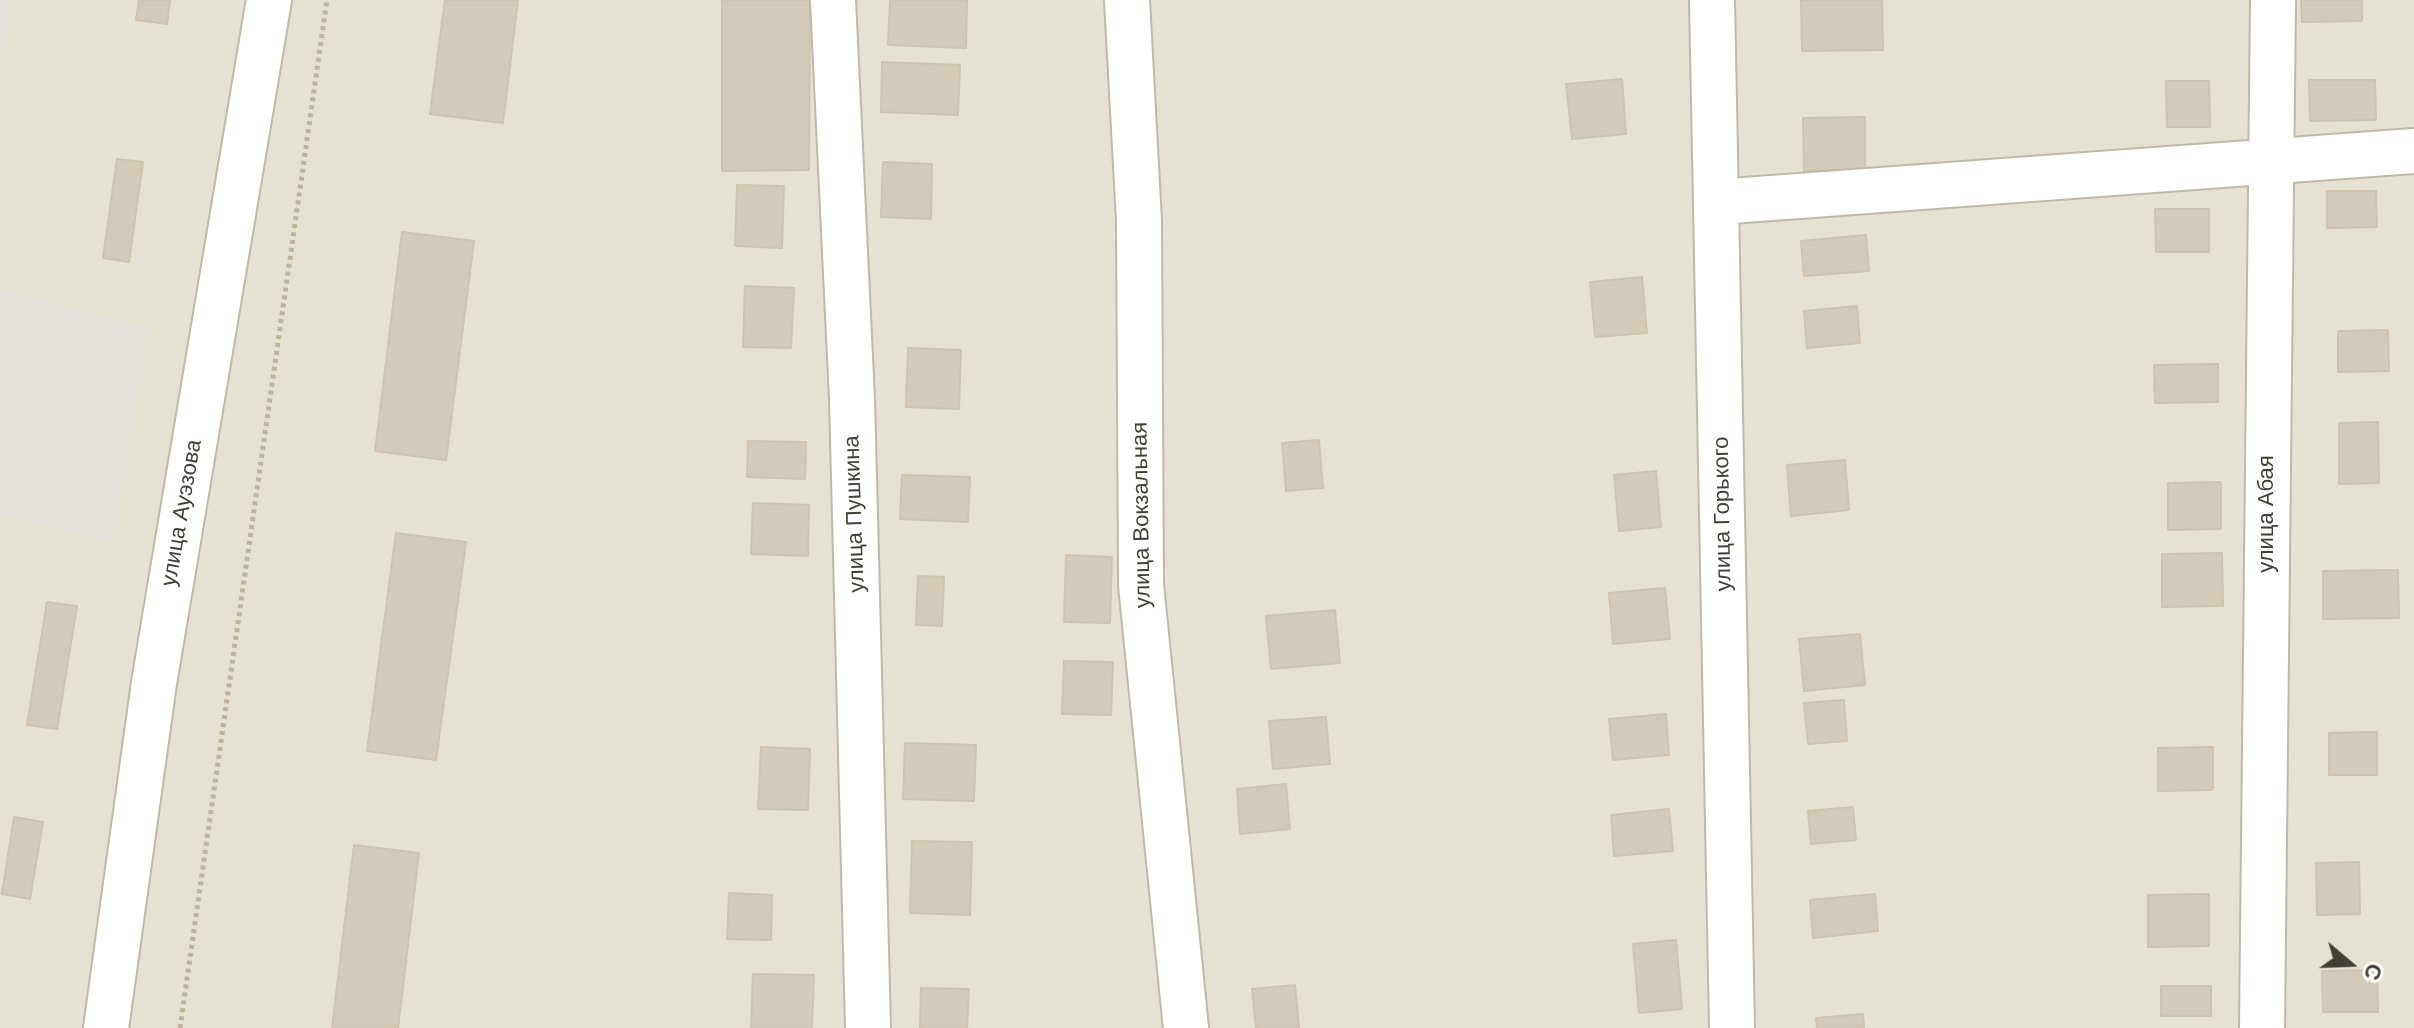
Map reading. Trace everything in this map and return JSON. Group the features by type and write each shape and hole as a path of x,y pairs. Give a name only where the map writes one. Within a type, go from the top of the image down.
{"street":[{"name":"улица Ауэзова","path":"106,1028 154,683 269,0"},
{"name":"улица Пушкина","path":"833,0 852,399 868,1028"},
{"name":"улица Вокзальная","path":"1127,0 1139,221 1141,585 1186,1028"},
{"name":"улица Горького","path":"1712,0 1732,1028"},
{"name":"улица Абая","path":"2262,1028 2273,0"},
{"path":"1717,202 2270,159 2414,151"}],"path":[{"path":"180,1028 327,0"}],"shaded area":[{"path":"0,0 2414,0 2414,1028 0,1028"},
{"path":"0,0 12,0 0,70"},
{"path":"0,288 149,329 112,543 0,515"}],"building":[{"path":"139,0 170,0 167,24 136,20"},
{"path":"445,0 518,0 503,123 430,114"},
{"path":"722,0 810,0 809,170 722,171"},
{"path":"890,0 967,0 966,48 888,45"},
{"path":"1801,0 1882,0 1883,50 1802,51"},
{"path":"2301,0 2362,0 2362,21 2302,22"},
{"path":"882,62 960,65 958,115 881,112"},
{"path":"1622,79 1626,134 1572,139 1566,84"},
{"path":"2309,80 2375,80 2376,120 2310,121"},
{"path":"2166,81 2209,81 2210,127 2167,127"},
{"path":"1865,117 1865,170 1804,171 1803,118"},
{"path":"117,159 143,162 129,262 103,258"},
{"path":"883,162 932,164 931,219 881,217"},
{"path":"737,185 784,186 782,248 735,246"},
{"path":"2327,191 2376,191 2377,227 2327,228"},
{"path":"2155,209 2209,209 2209,252 2156,252"},
{"path":"402,232 474,241 446,460 375,451"},
{"path":"1866,235 1869,271 1804,276 1801,241"},
{"path":"1642,277 1647,333 1595,337 1590,282"},
{"path":"745,286 794,288 791,348 743,347"},
{"path":"1857,306 1860,343 1807,348 1804,311"},
{"path":"2388,330 2389,371 2338,372 2338,331"},
{"path":"908,348 961,350 959,409 906,407"},
{"path":"2218,364 2218,402 2155,403 2154,365"},
{"path":"2378,422 2379,483 2339,484 2339,423"},
{"path":"1319,440 1323,488 1286,491 1282,443"},
{"path":"748,441 806,442 805,479 747,477"},
{"path":"1845,460 1849,510 1791,516 1787,465"},
{"path":"1656,471 1661,527 1619,531 1614,475"},
{"path":"902,475 970,477 968,522 900,519"},
{"path":"2221,482 2221,529 2168,530 2168,483"},
{"path":"753,503 809,505 808,556 751,554"},
{"path":"396,533 466,542 436,760 367,751"},
{"path":"2222,553 2223,606 2162,607 2162,554"},
{"path":"1066,555 1112,557 1110,623 1064,622"},
{"path":"2398,570 2399,618 2323,619 2323,571"},
{"path":"918,576 944,577 942,626 916,625"},
{"path":"1665,588 1670,639 1613,644 1609,593"},
{"path":"47,602 77,606 57,729 27,725"},
{"path":"1335,610 1340,663 1271,669 1266,616"},
{"path":"1860,634 1865,685 1804,691 1799,639"},
{"path":"1064,661 1113,662 1111,715 1062,714"},
{"path":"1844,700 1847,741 1808,744 1804,703"},
{"path":"1666,714 1669,755 1613,760 1609,719"},
{"path":"1326,717 1330,764 1273,769 1269,721"},
{"path":"2377,732 2377,775 2329,775 2329,733"},
{"path":"905,743 976,745 974,801 903,799"},
{"path":"761,747 810,749 808,810 758,809"},
{"path":"2213,747 2213,790 2158,791 2158,748"},
{"path":"1286,784 1290,829 1240,834 1237,789"},
{"path":"1853,807 1856,840 1811,844 1808,811"},
{"path":"1669,809 1673,851 1614,856 1611,815"},
{"path":"14,817 43,822 30,899 2,894"},
{"path":"912,841 972,842 970,915 910,913"},
{"path":"354,845 419,853 398,1028 332,1028"},
{"path":"2359,862 2360,914 2317,915 2316,863"},
{"path":"729,893 772,895 771,940 727,939"},
{"path":"1875,894 1878,931 1813,938 1810,900"},
{"path":"2209,894 2209,946 2148,947 2148,895"},
{"path":"1676,940 1682,1009 1639,1013 1633,944"},
{"path":"2377,970 2378,1012 2323,1012 2322,971"},
{"path":"753,974 814,975 812,1028 751,1028"},
{"path":"1295,985 1299,1028 1256,1028 1252,989"},
{"path":"2161,986 2211,986 2211,1016 2161,1016"},
{"path":"921,988 969,989 967,1028 920,1028"},
{"path":"1863,1014 1864,1028 1817,1028 1816,1018"}]}
